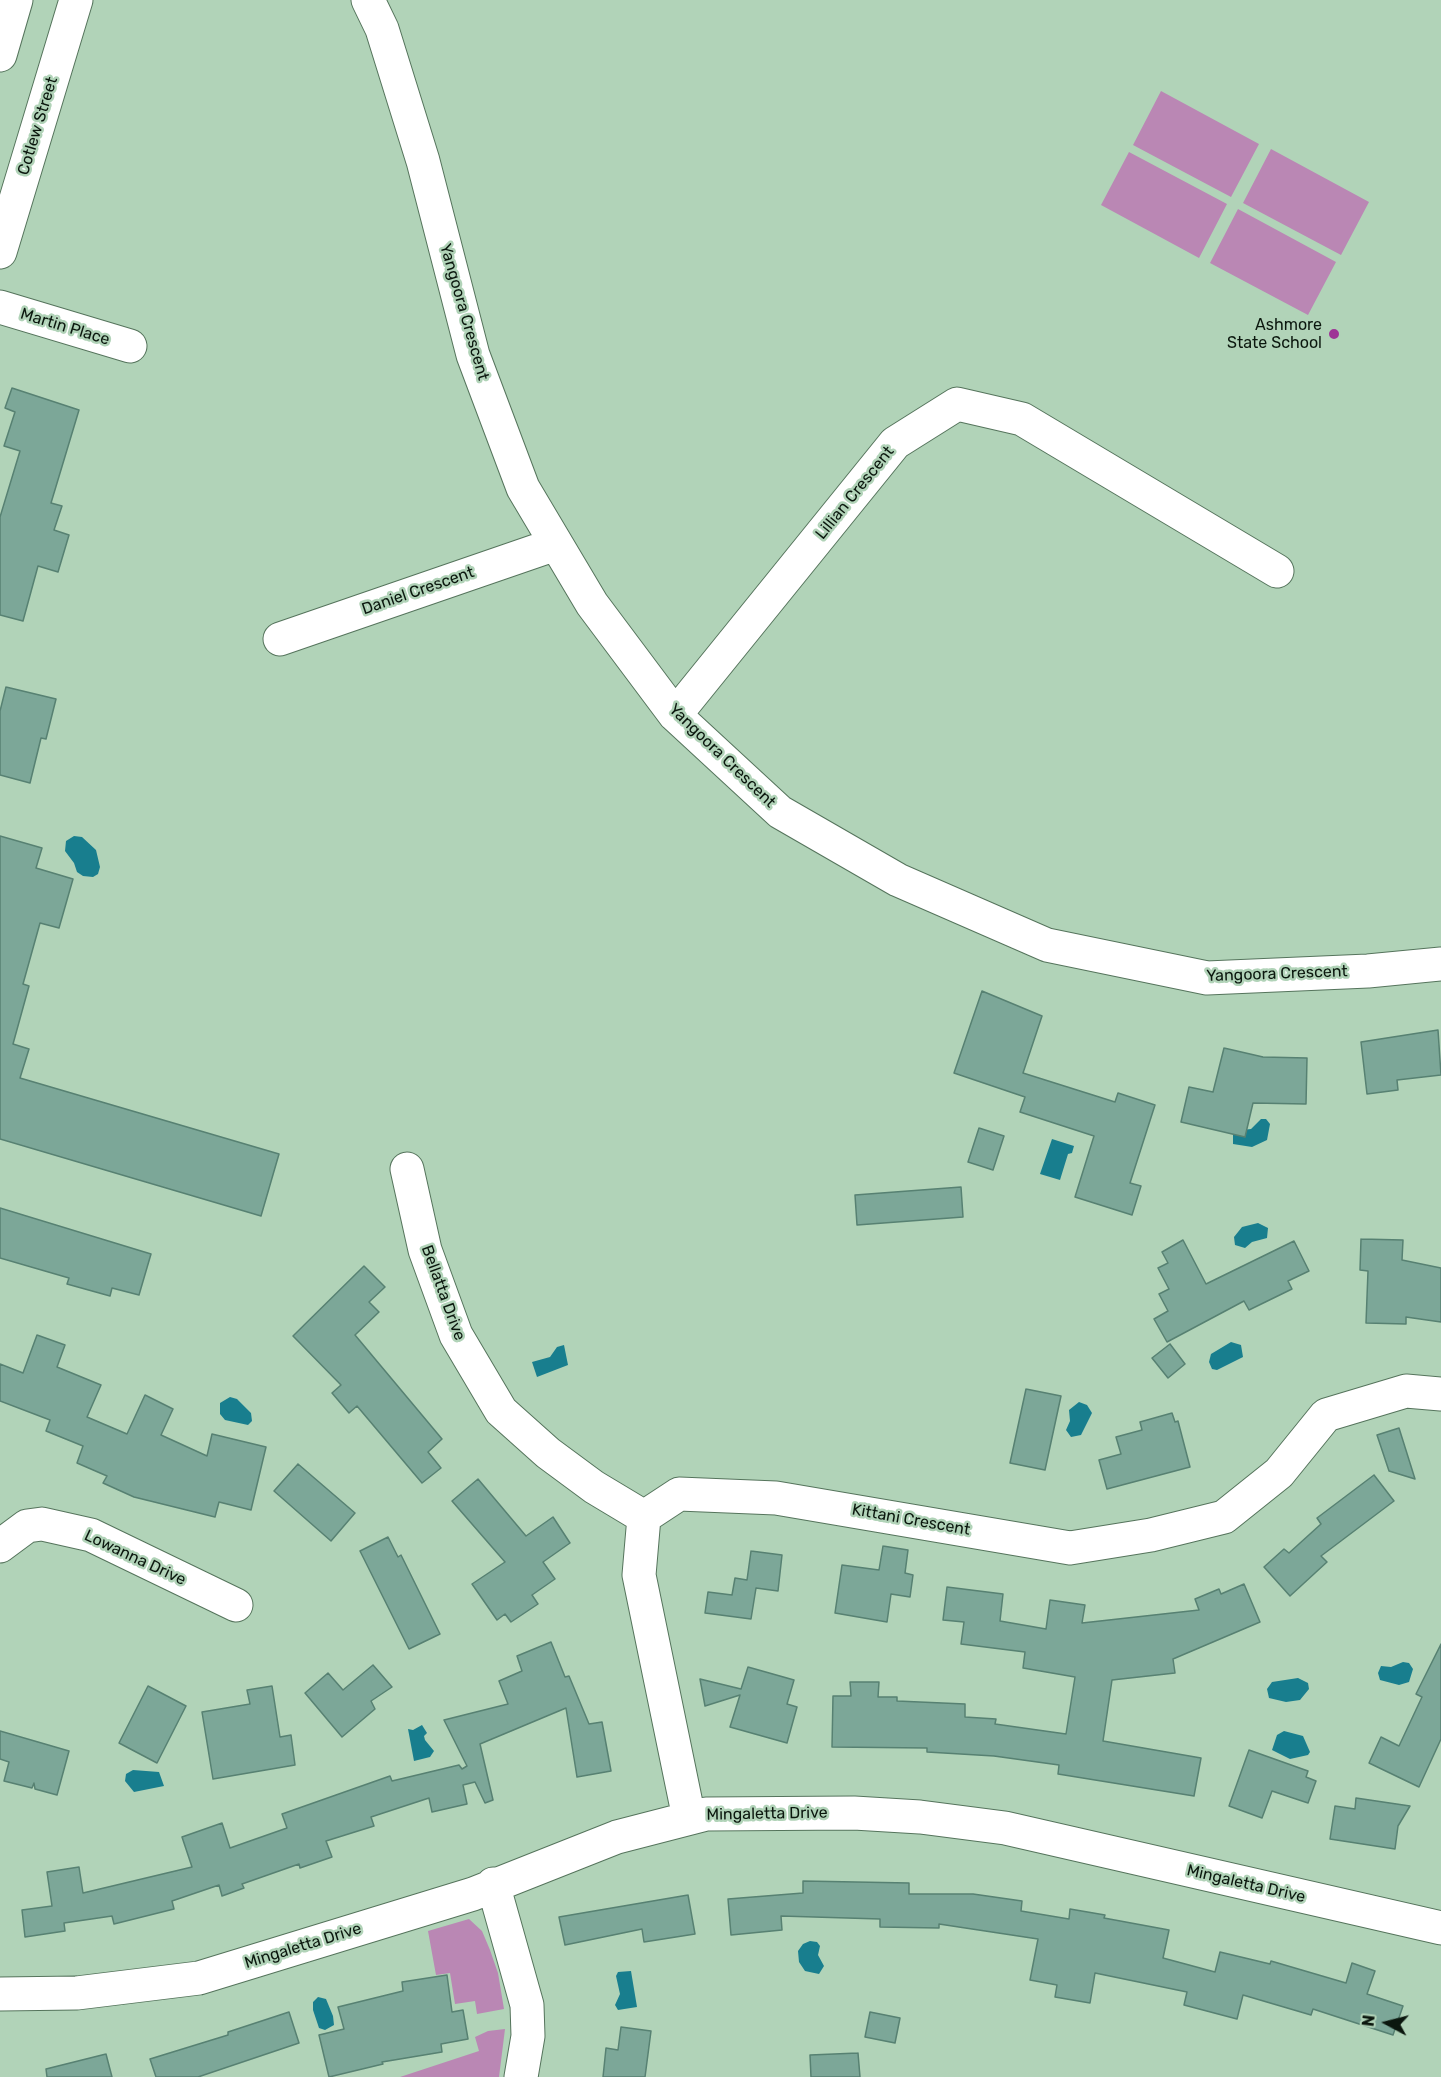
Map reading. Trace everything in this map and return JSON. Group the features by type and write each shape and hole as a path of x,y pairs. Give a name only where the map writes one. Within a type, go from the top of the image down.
{"street":[{"path":"0,55 16,0"},
{"name":"Cotlew Street","path":"0,252 76,0"},
{"name":"Yangoora Crescent","path":"368,0 382,28 423,161 473,355 523,488 592,604 675,715 780,812 898,880 1047,945 1207,978 1368,971 1441,964"},
{"name":"Martin Place","path":"0,307 130,346"},
{"name":"Lillian Crescent","path":"675,715 895,443 957,404 1022,419 1277,571"},
{"name":"Daniel Crescent","path":"280,639 556,544"},
{"name":"Bellatta Drive","path":"407,1169 425,1250 456,1335 501,1411 548,1453 594,1486 644,1517"},
{"name":"Kittani Crescent","path":"644,1517 679,1494 776,1498 1070,1548 1152,1535 1224,1516 1279,1473 1326,1415 1406,1391 1441,1395"},
{"path":"644,1517 639,1575 688,1818"},
{"name":"Lowanna Drive","path":"0,1546 27,1526 42,1524 91,1535 236,1605"},
{"name":"Mingaletta Drive","path":"0,1994 77,1993 200,1977 473,1894 617,1837 706,1814 854,1813 920,1817 1005,1828 1441,1928"},
{"path":"494,1884 527,2005 528,2036 521,2077"}],"shaded area":[{"path":"1161,91 1259,144 1231,197 1133,145"},
{"path":"1271,149 1369,202 1341,255 1243,203"},
{"path":"1129,152 1227,204 1199,258 1101,205"},
{"path":"1238,209 1336,262 1308,315 1210,263"},
{"path":"469,1919 482,1931 490,1950 498,1973 504,2009 477,2014 475,2001 455,2004 450,1973 436,1975 428,1931"},
{"path":"505,2029 499,2077 400,2077 479,2051 475,2037 488,2031"}],"water":[{"path":"74,836 82,837 96,850 100,867 98,874 93,877 83,876 77,872 74,863 65,851 66,841"},
{"path":"1261,1119 1266,1119 1270,1124 1267,1140 1252,1147 1233,1144 1233,1131 1251,1129"},
{"path":"1052,1139 1074,1146 1072,1153 1068,1154 1060,1180 1040,1174"},
{"path":"1258,1223 1268,1228 1267,1238 1252,1242 1245,1248 1235,1245 1234,1237 1242,1227"},
{"path":"1231,1342 1241,1345 1243,1357 1217,1370 1212,1369 1209,1362 1211,1354"},
{"path":"564,1345 568,1365 537,1377 532,1362 550,1357 557,1347"},
{"path":"230,1397 237,1399 251,1413 252,1421 248,1425 225,1420 220,1414 220,1403"},
{"path":"1079,1402 1087,1405 1092,1413 1081,1435 1071,1437 1066,1430 1070,1421 1069,1410"},
{"path":"1403,1662 1409,1663 1413,1669 1409,1682 1399,1685 1380,1680 1378,1673 1381,1666 1391,1667"},
{"path":"1298,1678 1308,1683 1309,1689 1300,1700 1286,1702 1269,1698 1267,1689 1272,1682"},
{"path":"422,1725 427,1733 424,1736 425,1740 434,1751 430,1757 414,1761 408,1729 413,1730"},
{"path":"1284,1731 1303,1736 1310,1752 1308,1755 1290,1759 1272,1750 1277,1735"},
{"path":"133,1770 159,1772 164,1786 134,1792 125,1781 126,1774"},
{"path":"810,1941 817,1942 820,1946 818,1955 824,1966 819,1974 805,1971 799,1962 798,1951 803,1944"},
{"path":"631,1971 637,2007 618,2010 615,2005 620,1994 616,1976 618,1972"},
{"path":"318,1997 326,1999 333,2016 334,2025 325,2030 319,2028 313,2010 313,2002"}],"building":[{"path":"12,388 79,410 51,503 62,506 54,530 69,535 58,572 38,566 23,621 0,615 0,517 20,451 4,446 15,412 5,408"},
{"path":"6,687 56,699 46,739 41,738 30,783 0,775 0,711"},
{"path":"0,836 42,848 36,868 73,879 59,928 40,923 23,984 29,986 13,1044 29,1049 20,1078 279,1154 261,1216 0,1139"},
{"path":"982,991 1042,1016 1023,1073 1115,1102 1118,1093 1155,1105 1130,1183 1141,1186 1132,1215 1075,1197 1094,1136 1020,1112 1025,1097 954,1073"},
{"path":"1438,1030 1441,1075 1397,1080 1398,1090 1367,1094 1361,1042"},
{"path":"1224,1048 1263,1057 1307,1058 1306,1104 1253,1103 1245,1137 1181,1122 1189,1087 1213,1092"},
{"path":"979,1128 1004,1136 993,1170 968,1162"},
{"path":"961,1187 963,1217 857,1225 855,1195"},
{"path":"0,1208 151,1254 139,1295 112,1288 110,1296 67,1284 69,1278 0,1258"},
{"path":"1361,1239 1403,1240 1402,1260 1441,1268 1441,1322 1406,1317 1406,1324 1366,1323 1368,1271 1360,1270"},
{"path":"1183,1240 1206,1284 1294,1241 1309,1271 1288,1281 1292,1289 1249,1310 1244,1301 1167,1342 1154,1319 1168,1311 1159,1294 1169,1289 1158,1268 1168,1263 1162,1252"},
{"path":"364,1266 385,1287 369,1302 379,1312 355,1335 442,1439 428,1452 441,1468 422,1483 357,1406 349,1413 332,1393 341,1385 293,1336"},
{"path":"37,1335 65,1345 57,1367 101,1385 87,1417 127,1434 145,1395 173,1409 161,1435 207,1456 212,1434 266,1447 251,1510 219,1502 215,1517 134,1497 103,1483 107,1476 77,1463 83,1446 46,1431 50,1420 0,1401 0,1364 23,1373"},
{"path":"1170,1344 1185,1364 1168,1378 1152,1358"},
{"path":"1026,1389 1061,1396 1045,1470 1010,1463"},
{"path":"1172,1413 1175,1422 1178,1421 1190,1467 1107,1489 1099,1460 1121,1454 1116,1437 1142,1430 1140,1422"},
{"path":"1399,1428 1415,1479 1389,1471 1377,1435"},
{"path":"298,1464 355,1513 331,1541 274,1491"},
{"path":"1374,1475 1394,1501 1321,1556 1327,1562 1290,1596 1264,1567 1284,1549 1289,1553 1321,1524 1317,1518"},
{"path":"478,1479 526,1536 553,1517 570,1543 543,1562 555,1579 532,1595 538,1604 511,1622 505,1614 497,1620 472,1584 505,1562 452,1501"},
{"path":"388,1537 398,1557 401,1555 440,1634 409,1649 360,1551"},
{"path":"883,1546 908,1550 905,1573 913,1575 910,1597 891,1594 887,1622 835,1613 842,1565 879,1570"},
{"path":"751,1551 782,1555 778,1591 756,1588 751,1619 705,1613 708,1592 732,1595 735,1578 747,1580"},
{"path":"1244,1584 1260,1622 1173,1659 1175,1673 1112,1680 1103,1741 1201,1758 1194,1796 1058,1774 1059,1765 994,1756 927,1752 927,1748 832,1747 833,1696 851,1696 850,1682 879,1682 878,1697 897,1697 897,1701 965,1704 965,1717 996,1719 995,1724 1066,1734 1075,1677 1023,1668 1025,1652 961,1644 964,1622 943,1620 947,1587 1003,1594 1000,1621 1046,1629 1050,1600 1085,1605 1082,1623 1199,1610 1195,1599 1219,1589 1221,1594"},
{"path":"551,1642 565,1677 569,1676 589,1724 602,1722 611,1771 577,1777 566,1708 480,1744 493,1800 485,1803 475,1782 463,1785 467,1804 432,1812 429,1798 371,1817 374,1826 326,1841 332,1857 300,1868 299,1864 242,1884 244,1888 222,1896 219,1885 172,1901 174,1909 114,1924 112,1916 64,1923 65,1931 25,1937 22,1910 52,1906 47,1872 79,1867 83,1893 192,1867 182,1837 222,1823 230,1848 287,1828 282,1814 390,1776 392,1781 459,1765 462,1769 467,1766 444,1720 508,1704 499,1681 522,1671 517,1656"},
{"path":"1441,1644 1441,1739 1419,1787 1369,1763 1381,1737 1399,1746 1422,1697 1416,1694"},
{"path":"373,1665 392,1687 371,1701 375,1709 342,1737 305,1693 328,1673 343,1690"},
{"path":"748,1667 794,1680 787,1704 797,1707 787,1743 730,1727 740,1695 705,1706 700,1679 741,1689"},
{"path":"148,1686 186,1706 157,1763 119,1743"},
{"path":"272,1686 280,1737 291,1735 295,1765 213,1779 202,1712 250,1704 247,1690"},
{"path":"0,1731 69,1751 57,1795 35,1789 34,1783 32,1788 4,1781 9,1762 0,1759"},
{"path":"1249,1750 1308,1771 1306,1777 1316,1781 1308,1803 1272,1791 1262,1818 1229,1806"},
{"path":"1356,1798 1410,1806 1398,1826 1395,1849 1330,1839 1335,1806 1355,1809"},
{"path":"803,1881 909,1883 909,1894 973,1894 1022,1901 1021,1911 1069,1919 1070,1909 1105,1915 1104,1918 1169,1930 1163,1958 1215,1972 1220,1952 1270,1964 1271,1961 1346,1983 1352,1963 1375,1971 1367,1994 1403,2006 1393,2035 1313,2009 1311,2015 1243,1995 1237,2019 1184,2005 1187,1992 1095,1973 1090,2003 1055,1997 1057,1985 1030,1980 1038,1939 939,1924 939,1928 880,1927 880,1919 781,1916 782,1930 731,1935 728,1899 803,1893"},
{"path":"688,1895 695,1934 644,1942 642,1929 565,1945 559,1917"},
{"path":"447,1975 452,2012 463,2010 468,2039 441,2044 442,2052 382,2062 383,2064 329,2077 319,2035 344,2029 338,2007 403,1991 402,1982"},
{"path":"289,2012 299,2043 198,2077 156,2077 150,2059 228,2035 228,2032"},
{"path":"870,2012 900,2018 895,2043 865,2037"},
{"path":"621,2027 651,2031 645,2077 603,2077 606,2048 618,2050"},
{"path":"858,2053 860,2077 811,2077 810,2055"},
{"path":"106,2054 112,2077 47,2077 46,2069"}],"place":[{"name":"Ashmore State School","path":"1334,334"}]}
